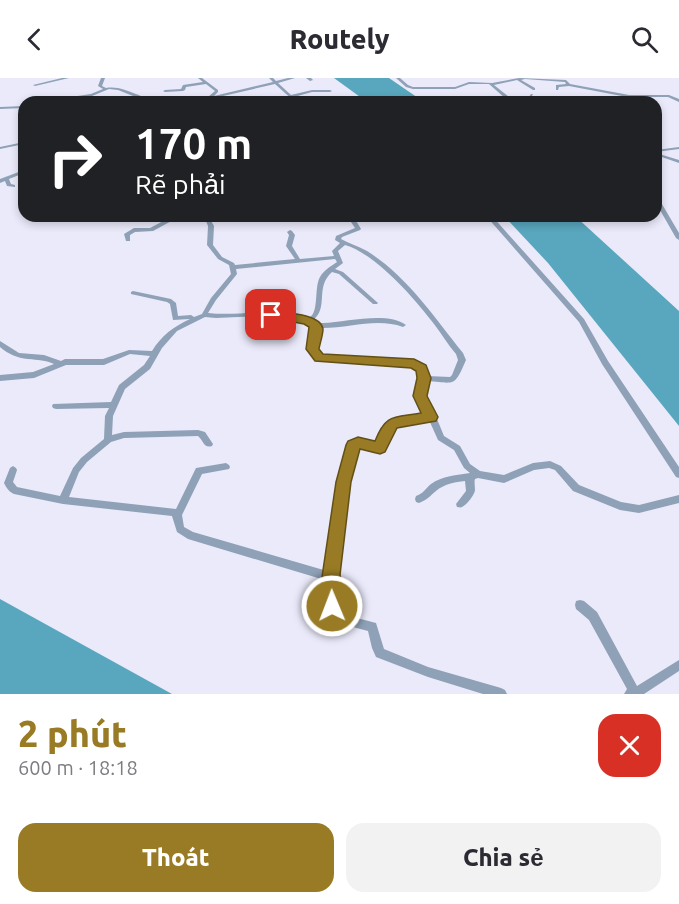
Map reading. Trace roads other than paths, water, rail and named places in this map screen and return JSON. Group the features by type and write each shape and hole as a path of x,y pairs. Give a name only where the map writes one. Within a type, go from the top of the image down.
{"street":[{"path":"35,85 67,78"},
{"path":"103,78 100,86 106,89"},
{"path":"201,78 217,91 211,96"},
{"path":"272,78 291,96 330,91"},
{"path":"218,96 293,78"},
{"path":"399,79 411,78"},
{"path":"484,78 506,96"},
{"path":"399,79 407,86 416,88 455,88 469,83 490,84 519,80 566,81 569,85"},
{"path":"519,80 534,89"},
{"path":"165,91 183,90 184,86 206,83"},
{"path":"557,89 557,86 569,85 629,96 669,96 679,102"},
{"path":"84,96 106,89 119,89 138,96"},
{"path":"0,108 18,107"},
{"path":"0,148 18,144"},
{"path":"662,152 679,148"},
{"path":"662,155 679,162"},
{"path":"0,181 18,174"},
{"path":"8,179 9,185 13,186"},
{"path":"662,209 679,238"},
{"path":"128,240 126,235 133,231 151,230 164,222"},
{"path":"209,222 210,246 216,254 234,267 337,257"},
{"path":"354,222 358,229 339,236 338,240 358,247 404,285 428,311 459,353 462,360 457,375 453,379 424,378"},
{"path":"494,222 582,321 605,362 679,474"},
{"path":"290,232 292,235 290,248 299,261"},
{"path":"311,322 318,311 317,296 320,279 340,263 335,251 344,243"},
{"path":"108,441 112,405 122,387 147,367 154,354 175,329 201,316 232,277 234,267"},
{"path":"330,269 341,273 375,303"},
{"path":"133,293 171,301 175,318 258,314 330,326 363,321 396,321 403,325"},
{"path":"311,322 316,329 313,349 320,358 414,364 422,368 424,378 420,396 430,417 441,438 457,448 474,475"},
{"path":"0,343 18,356 59,363"},
{"path":"0,378 34,375 59,363 104,362 132,352 154,354"},
{"path":"56,406 112,405"},
{"path":"331,577 344,482 354,445 358,442 380,448 388,427 393,423 430,417"},
{"path":"63,500 76,470 84,460 108,441 124,435 198,433 202,434 209,444"},
{"path":"419,499 424,498 434,487 451,479 474,475 504,478 533,467 550,464 558,468 576,488 620,506 639,509 679,499"},
{"path":"226,467 199,471 177,515 180,529 191,536 331,577 335,582 332,606 334,617 372,627 380,653 428,672 501,694"},
{"path":"13,470 8,483 14,490 63,500 156,509 177,515"},
{"path":"460,504 471,492 469,482 474,475"},
{"path":"580,605 593,616 634,694 679,665"}],"water":[{"path":"334,78 389,78 415,96 359,96"},
{"path":"510,222 582,222 679,311 679,426 548,263"},
{"path":"0,599 172,694 0,694"}]}
